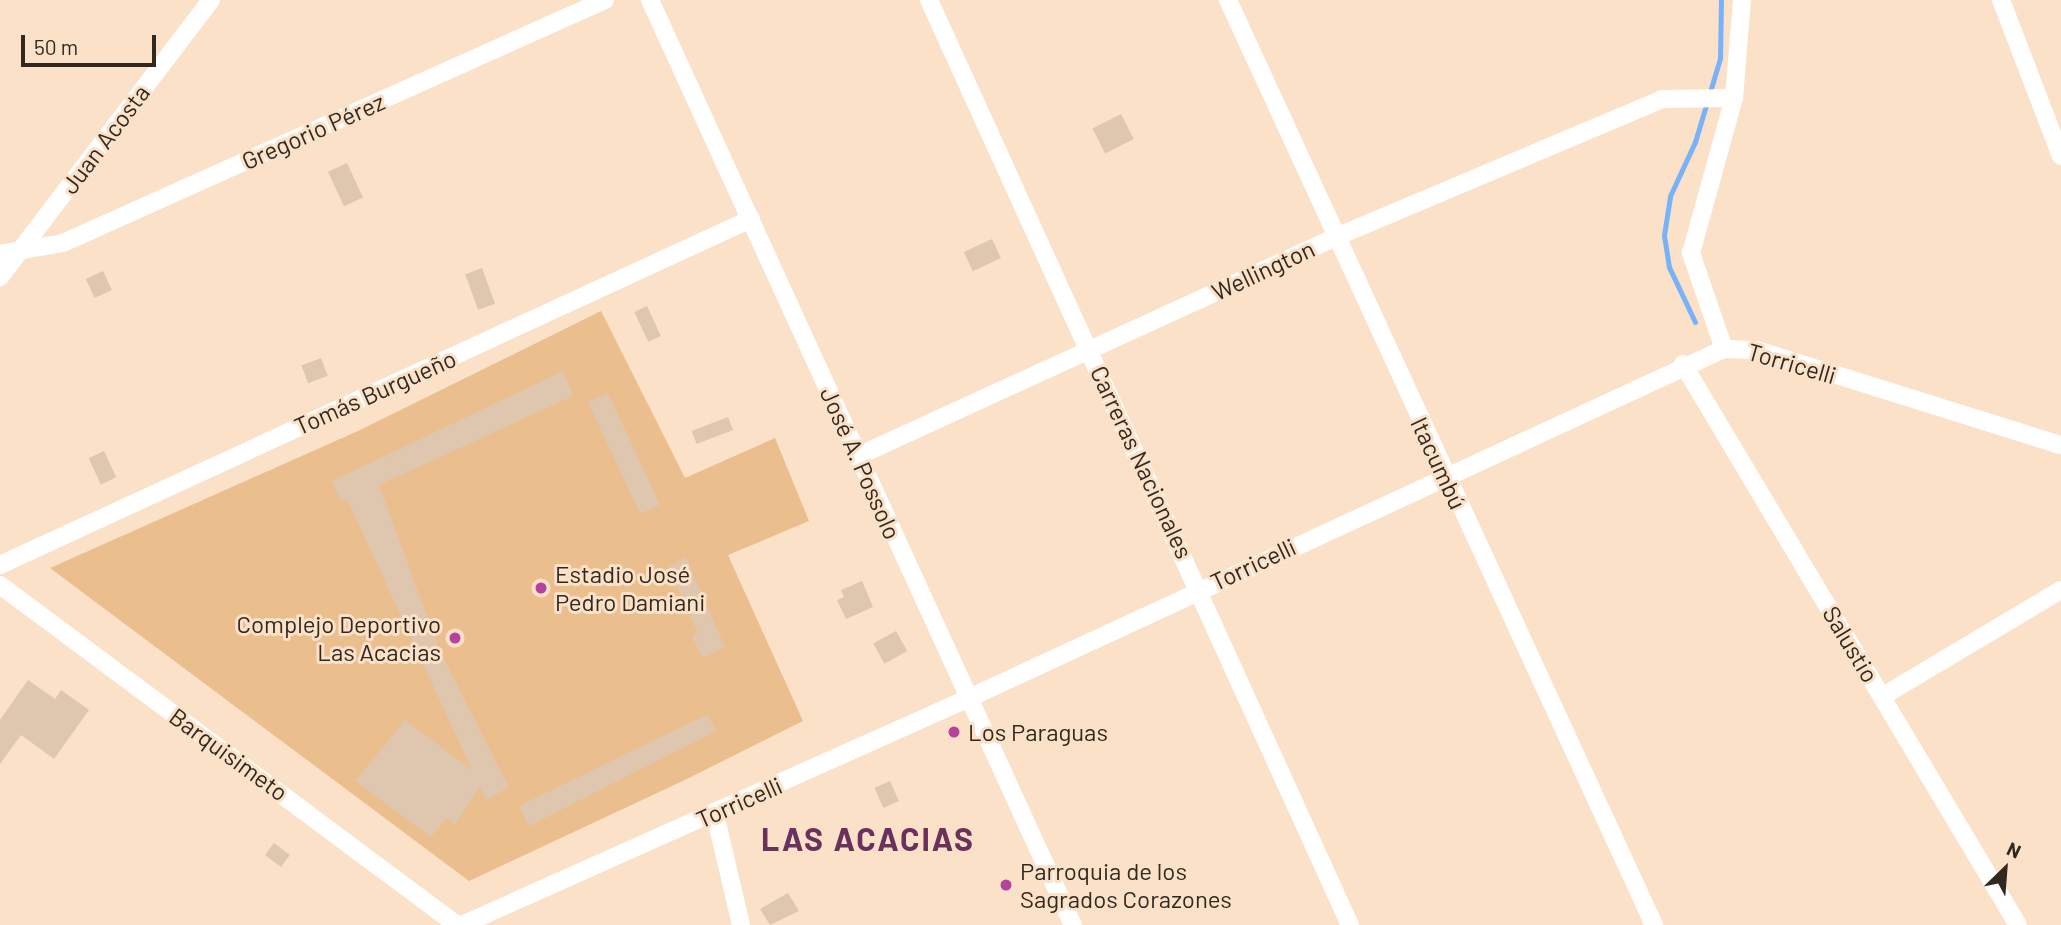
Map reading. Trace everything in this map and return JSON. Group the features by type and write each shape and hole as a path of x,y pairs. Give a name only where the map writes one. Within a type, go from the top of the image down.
{"street":[{"name":"Juan Acosta","path":"0,277 9,254 211,0"},
{"name":"Gregorio Pérez","path":"9,254 63,243 605,0"},
{"name":"José A. Possolo","path":"650,0 1073,925"},
{"name":"Carreras Nacionales","path":"929,0 1201,588 1350,925"},
{"name":"Itacumbú","path":"1228,0 1444,476 1654,925"},
{"path":"1724,349 1691,253 1727,98 1742,0"},
{"path":"2001,0 2061,155"},
{"name":"Wellington","path":"859,456 1336,237 1675,98 1727,98"},
{"name":"Tomás Burgueño","path":"0,565 751,219"},
{"name":"Torricelli","path":"462,925 715,814 1683,364 1724,349 1757,350 2057,440"},
{"name":"Salustio","path":"1683,364 2018,925"},
{"name":"Barquisimeto","path":"0,585 457,925"},
{"path":"1882,696 2061,590"},
{"path":"715,814 741,925"}],"shaded area":[{"name":"Complejo Deportivo Las Acacias","path":"601,311 685,478 775,438 809,521 728,555 803,721 689,778 469,881 50,568 358,431"}],"building":[{"path":"1121,114 1134,139 1105,153 1092,129"},
{"path":"347,163 363,197 344,206 328,172"},
{"path":"992,239 1001,258 973,271 964,252"},
{"path":"482,268 495,304 478,310 465,274"},
{"path":"103,271 112,290 95,298 86,279"},
{"path":"647,306 661,336 648,342 634,312"},
{"path":"321,358 328,376 308,383 301,366"},
{"path":"563,371 573,396 379,485 439,649 509,787 486,800 480,787 455,824 446,818 431,837 355,781 405,720 472,770 347,499 341,501 332,481"},
{"path":"608,393 660,504 640,514 588,402"},
{"path":"728,417 733,430 697,444 692,431"},
{"path":"104,451 116,477 101,484 89,458"},
{"path":"686,557 725,647 702,658 692,636 698,633 668,567"},
{"path":"862,581 873,607 846,619 837,600 844,597 841,590"},
{"path":"896,631 907,651 884,664 873,644"},
{"path":"28,680 55,699 61,690 89,710 54,759 21,735 0,764 0,720"},
{"path":"708,714 716,731 529,826 519,806"},
{"path":"890,781 899,801 883,808 874,788"},
{"path":"274,843 290,855 281,867 265,855"},
{"path":"788,893 799,911 770,925 760,909"}],"waterway":[{"path":"1695,322 1669,267 1664,235 1670,196 1695,142 1720,58 1721,0"}],"place":[{"name":"Estadio José Pedro Damiani","path":"541,588"},
{"name":"Complejo Deportivo Las Acacias","path":"455,638"},
{"name":"Los Paraguas","path":"954,732"},
{"name":"Parroquia de los Sagrados Corazones","path":"1006,885"}],"district":[{"name":"LAS ACACIAS","path":"868,838"}]}
